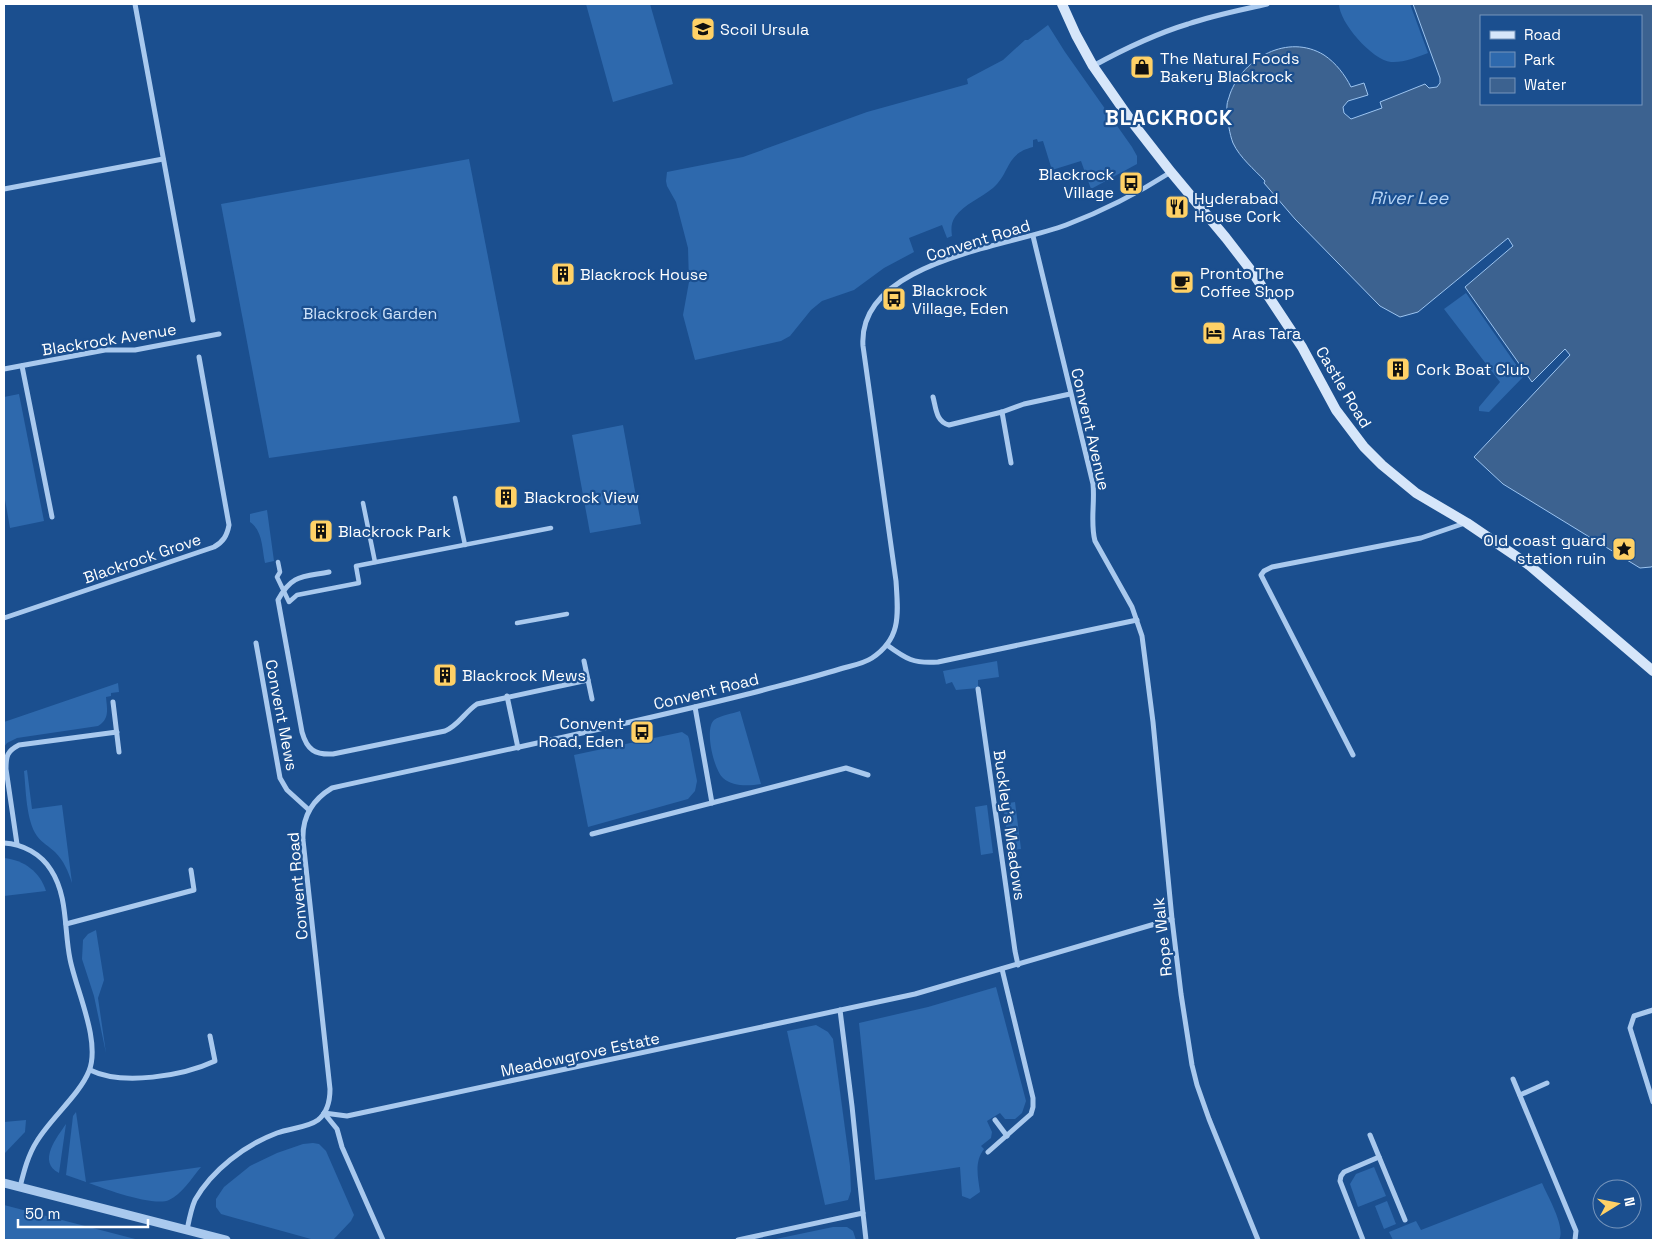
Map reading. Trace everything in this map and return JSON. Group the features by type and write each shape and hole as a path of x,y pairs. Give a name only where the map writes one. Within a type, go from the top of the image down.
{"main road":[{"name":"Castle Road","path":"1062,4 1093,66 1132,122 1253,273 1302,347 1336,410 1364,447 1382,465 1416,493 1467,523 1529,565 1653,671"}],"street":[{"path":"135,4 193,320"},
{"path":"1093,66 1123,50 1190,23 1267,4"},
{"path":"4,189 164,159"},
{"name":"Convent Road","path":"324,1113 330,1101 330,1089 303,840 303,829 309,810 315,801 332,788 695,707 807,679 872,659 887,645 896,630 898,622 896,581 863,346 863,330 867,316 874,304 890,288 924,268 962,254 1033,236 1081,219 1130,196 1171,172"},
{"name":"Convent Avenue","path":"1033,236 1093,484 1093,531 1095,541 1137,620"},
{"name":"Blackrock Avenue","path":"4,369 105,350 135,350 219,334"},
{"name":"Blackrock Grove","path":"4,618 214,547 226,538 229,525 199,357"},
{"path":"22,366 52,517"},
{"path":"933,397 938,416 945,424 957,424 1024,404 1070,394"},
{"path":"1002,412 1011,462"},
{"path":"455,498 465,545"},
{"path":"363,503 375,562"},
{"path":"1353,755 1261,575 1272,567 1421,538 1467,523"},
{"path":"278,562 280,572 277,578 289,602 297,595 359,583 356,566 551,528"},
{"path":"330,572 295,579 287,584 278,600 302,732 305,742 316,752 333,754 445,731 455,725 470,708 477,704 588,680"},
{"path":"518,623 567,614"},
{"path":"887,645 910,661 922,664 1137,620"},
{"name":"Rope Walk","path":"1137,620 1143,645 1151,709 1172,919 1187,1034 1197,1085 1258,1240"},
{"name":"Convent Mews","path":"256,643 280,778 287,790 309,810"},
{"path":"584,661 592,699"},
{"name":"Buckley's Meadows","path":"978,689 1018,965"},
{"path":"507,696 518,748"},
{"path":"113,702 119,752"},
{"path":"695,707 712,803"},
{"path":"17,844 6,769 6,757 10,750 19,745 117,732"},
{"path":"592,834 846,768 868,775"},
{"path":"4,843 17,844 43,860 51,870 59,888 66,924 69,958 91,1039 92,1056 90,1070 82,1084 36,1141 25,1166 20,1187"},
{"path":"66,924 194,890 191,870"},
{"name":"Meadowgrove Estate","path":"324,1113 346,1116 935,989 1172,919"},
{"path":"988,1152 1031,1114 1033,1107 1002,969"},
{"path":"840,1010 866,1240"},
{"path":"1653,1010 1634,1016 1630,1028 1653,1102"},
{"path":"90,1070 102,1075 119,1077 162,1076 189,1072 214,1061 210,1036"},
{"path":"1513,1079 1576,1231 1575,1240"},
{"path":"1520,1095 1546,1083"},
{"path":"187,1230 194,1202 208,1182 225,1165 249,1146 278,1132 309,1124 318,1120 324,1113 337,1129 342,1146 383,1240"},
{"path":"995,1120 1006,1136"},
{"path":"1370,1135 1405,1220"},
{"path":"1363,1240 1340,1181 1340,1176 1344,1172 1379,1157"},
{"path":"4,1183 226,1240"},
{"path":"738,1240 863,1213"}],"green space":[{"path":"586,4 650,4 673,84 613,102"},
{"path":"1339,4 1410,4 1428,53 1400,62 1383,60 1366,48 1350,30 1340,12"},
{"path":"1048,25 1132,147 1137,156 1137,164 1091,189 1081,161 1052,170 1043,141 1033,140 1033,147 1017,154 993,188 959,212 952,224 952,236 947,238 942,225 909,238 914,252 884,268 854,290 822,301 811,310 790,336 781,341 695,360 683,315 689,282 688,248 676,202 667,186 667,172 743,157 867,112 968,84 967,79 1003,60 1025,40 1028,40"},
{"name":"Blackrock Garden","path":"469,159 520,422 269,458 221,204"},
{"path":"1466,293 1524,376 1489,412 1479,411 1479,407 1500,382 1444,309"},
{"path":"19,394 44,521 10,528 4,494 4,397"},
{"path":"623,425 641,524 590,533 572,435"},
{"path":"267,510 274,561 265,563 260,535 250,522 250,514"},
{"path":"997,661 999,677 978,680 978,688 956,690 952,682 946,684 943,671"},
{"path":"118,683 119,692 111,693 111,696 106,697 106,717 98,726 17,738 7,743 4,747 4,722"},
{"path":"740,711 761,784 741,785 731,783 723,778 716,767 711,749 711,725 717,718"},
{"path":"682,732 689,739 697,781 695,791 688,799 588,827 574,755"},
{"path":"27,770 32,809 62,805 72,883 61,859 37,836 33,829 26,796 24,771"},
{"path":"1015,802 1021,849 1009,850 1003,804"},
{"path":"987,805 993,853 981,855 975,807"},
{"path":"4,858 18,861 30,868 40,878 46,891 4,896"},
{"path":"96,930 104,980 98,998 106,1053 94,996 82,959 83,940 88,934"},
{"path":"996,987 1026,1101 1022,1113 1015,1119 1005,1119 1000,1113 987,1121 992,1132 991,1138 981,1146 984,1149 978,1164 980,1192 970,1199 962,1196 960,1167 875,1180 859,1023 928,1007"},
{"path":"816,1025 828,1032 833,1039 850,1166 851,1191 848,1200 825,1205 787,1031"},
{"path":"76,1112 86,1182 66,1175 73,1116"},
{"path":"26,1120 25,1132 4,1154 4,1122"},
{"path":"66,1124 59,1173 50,1163 49,1156 54,1142"},
{"path":"303,1144 319,1144 326,1151 354,1215 351,1221 333,1240 311,1239 221,1214 216,1207 216,1199 224,1187 250,1166 277,1153"},
{"path":"201,1167 178,1194 162,1202 129,1196 89,1183"},
{"path":"1374,1167 1386,1196 1358,1207 1350,1184 1356,1174"},
{"path":"1542,1183 1558,1220 1561,1234 1559,1240 1393,1240 1389,1232 1416,1221 1421,1230"},
{"path":"1387,1201 1396,1224 1384,1229 1375,1206"},
{"path":"4,1205 139,1240 4,1240"},
{"path":"833,1227 847,1227 853,1231 856,1240 771,1240"}],"water":[{"name":"River Lee","path":"1413,4 1653,4 1653,566 1651,567 1640,568 1503,484 1474,457 1570,355 1565,349 1532,382 1465,287 1513,246 1508,238 1418,312 1400,317 1380,306 1295,219 1264,183 1265,181 1239,154 1231,137 1227,104 1236,81 1256,60 1282,48 1310,49 1324,55 1332,62 1351,87 1364,83 1368,95 1348,101 1343,107 1344,113 1351,119 1382,108 1380,102 1425,84 1429,88 1437,87 1440,83 1440,78"}],"place":[{"name":"Scoil Ursula","path":"703,29"},
{"name":"The Natural Foods Bakery Blackrock","path":"1142,67"},
{"name":"Blackrock Village","path":"1131,183"},
{"name":"Hyderabad House Cork","path":"1177,207"},
{"name":"Blackrock House","path":"563,274"},
{"name":"Pronto The Coffee Shop","path":"1182,282"},
{"name":"Blackrock Village, Eden","path":"894,299"},
{"name":"Aras Tara","path":"1214,333"},
{"name":"Cork Boat Club","path":"1398,369"},
{"name":"Blackrock View","path":"506,497"},
{"name":"Blackrock Park","path":"321,531"},
{"name":"Old coast guard station ruin","path":"1624,549"},
{"name":"Blackrock Mews","path":"445,675"},
{"name":"Convent Road, Eden","path":"642,732"}],"district":[{"name":"BLACKROCK","path":"1169,118"}]}
